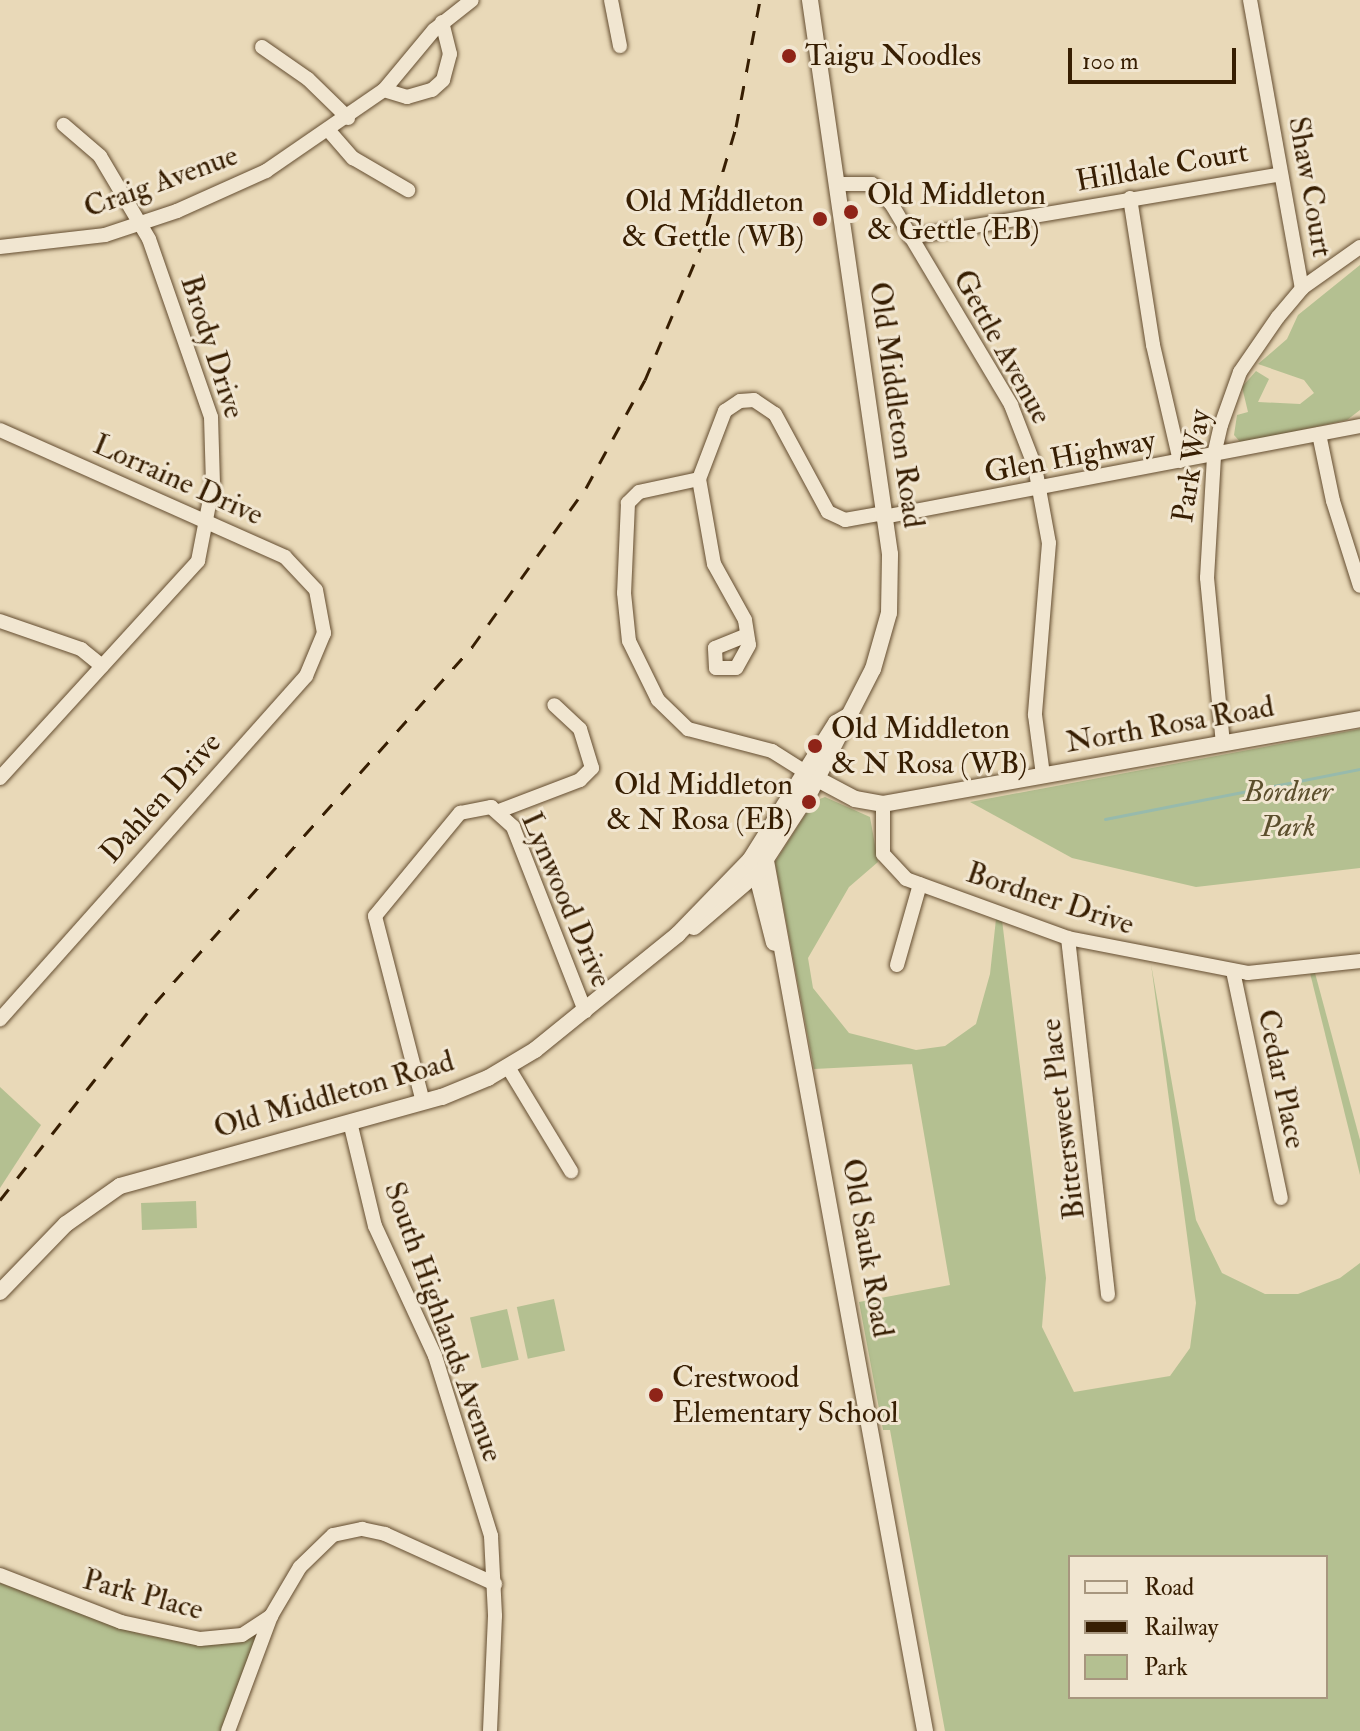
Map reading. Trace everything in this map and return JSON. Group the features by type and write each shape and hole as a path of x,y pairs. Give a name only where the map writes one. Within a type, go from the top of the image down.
{"street":[{"path":"611,0 620,46"},
{"name":"Old Middleton Road","path":"678,934 734,896 758,865 812,776 845,732 848,716 881,650 889,613 891,575 810,0"},
{"name":"Shaw Court","path":"1250,0 1302,288"},
{"name":"Craig Avenue","path":"0,247 57,244 140,225 266,171 330,132 384,90 442,22 464,2"},
{"path":"384,90 407,97 432,90 443,80 450,54 442,22"},
{"path":"262,47 308,79 348,118"},
{"name":"Brody Drive","path":"0,778 198,561 207,521 215,442 211,417 140,225 100,156 64,125"},
{"path":"330,132 353,158 408,190"},
{"name":"Hilldale Court","path":"910,237 1281,174"},
{"name":"Gettle Avenue","path":"838,184 872,184 910,237 1011,405 1042,490 1049,543 1048,590 1035,715 1043,775"},
{"path":"1130,198 1153,345 1180,461"},
{"name":"Park Way","path":"1223,744 1207,578 1214,455 1240,372 1302,288 1360,247"},
{"name":"Glen Highway","path":"699,479 725,411 740,401 754,400 775,414 828,512 845,520 1042,490 1360,426"},
{"name":"Lorraine Drive","path":"0,430 285,557 312,582 319,597"},
{"path":"1319,434 1333,501 1360,586"},
{"path":"745,636 745,620 714,564 699,479 639,492 628,503 624,593 632,650 658,700 688,729 772,751 812,776"},
{"name":"Dahlen Drive","path":"0,1018 306,676 324,633 319,597"},
{"path":"0,621 81,649 102,666"},
{"path":"423,1102 375,916 460,813 479,806 499,811 580,780 592,768 580,729 554,705"},
{"name":"North Rosa Road","path":"812,776 855,799 883,804 1360,719"},
{"name":"Bordner Drive","path":"883,804 879,832 886,862 920,884 1068,938 1233,971 1360,961"},
{"name":"Lynwood Drive","path":"499,811 513,827 585,1011"},
{"name":"Old Middleton Road","path":"0,1292 66,1224 105,1193 151,1175 423,1102 508,1067 585,1011 758,865"},
{"name":"Old Sauk Road","path":"758,865 763,909 785,965"},
{"name":"Old Sauk Road","path":"758,865 785,965 925,1731"},
{"path":"897,965 920,884"},
{"path":"734,896 763,909"},
{"name":"Bittersweet Place","path":"1068,938 1108,1295"},
{"name":"Cedar Place","path":"1233,971 1281,1198"},
{"path":"508,1067 571,1171"},
{"name":"South Highlands Avenue","path":"350,1122 375,1226 420,1319 491,1536 495,1584 490,1731"},
{"path":"228,1731 271,1616 323,1542 354,1530 385,1534 495,1584"},
{"name":"Park Place","path":"0,1575 121,1622 200,1639 242,1635 271,1616"}],"green space":[{"path":"1360,265 1360,410 1347,420 1241,443 1234,435 1237,415 1248,412 1242,387 1256,371 1269,379 1258,402 1300,404 1314,393 1304,380 1258,364 1287,339 1298,315"},
{"name":"Bordner Park","path":"1360,729 1360,868 1196,887 1072,858 970,802"},
{"path":"825,797 870,817 878,862 849,887 808,958 813,988 849,1033 916,1050 945,1046 976,1024 990,974 996,919 1002,920 1046,1278 1042,1327 1074,1392 1170,1376 1190,1348 1196,1303 1151,964 1196,1220 1222,1273 1265,1294 1298,1294 1340,1278 1360,1263 1360,1731 945,1731 890,1430 883,1430 859,1302 950,1285 912,1064 814,1069 775,862 814,801"},
{"path":"1310,973 1315,973 1360,1140 1360,1175"},
{"path":"0,1087 41,1125 0,1188"},
{"path":"196,1201 197,1228 142,1230 141,1203"},
{"path":"554,1299 565,1351 528,1359 517,1307"},
{"path":"507,1309 519,1360 482,1368 470,1318"},
{"path":"0,1583 143,1635 215,1645 241,1641 264,1627 222,1731 0,1731"}],"waterway":[{"path":"1105,819 1360,769"}],"railway":[{"path":"0,1200 155,1003 472,647 586,488 645,380 699,252 736,127 760,0"}],"place":[{"name":"Taigu Noodles","path":"789,56"},
{"name":"Old Middleton & Gettle (EB)","path":"851,212"},
{"name":"Old Middleton & Gettle (WB)","path":"820,219"},
{"name":"Old Middleton & N Rosa (WB)","path":"815,746"},
{"name":"Old Middleton & N Rosa (EB)","path":"809,802"},
{"name":"Crestwood Elementary School","path":"656,1395"}]}
